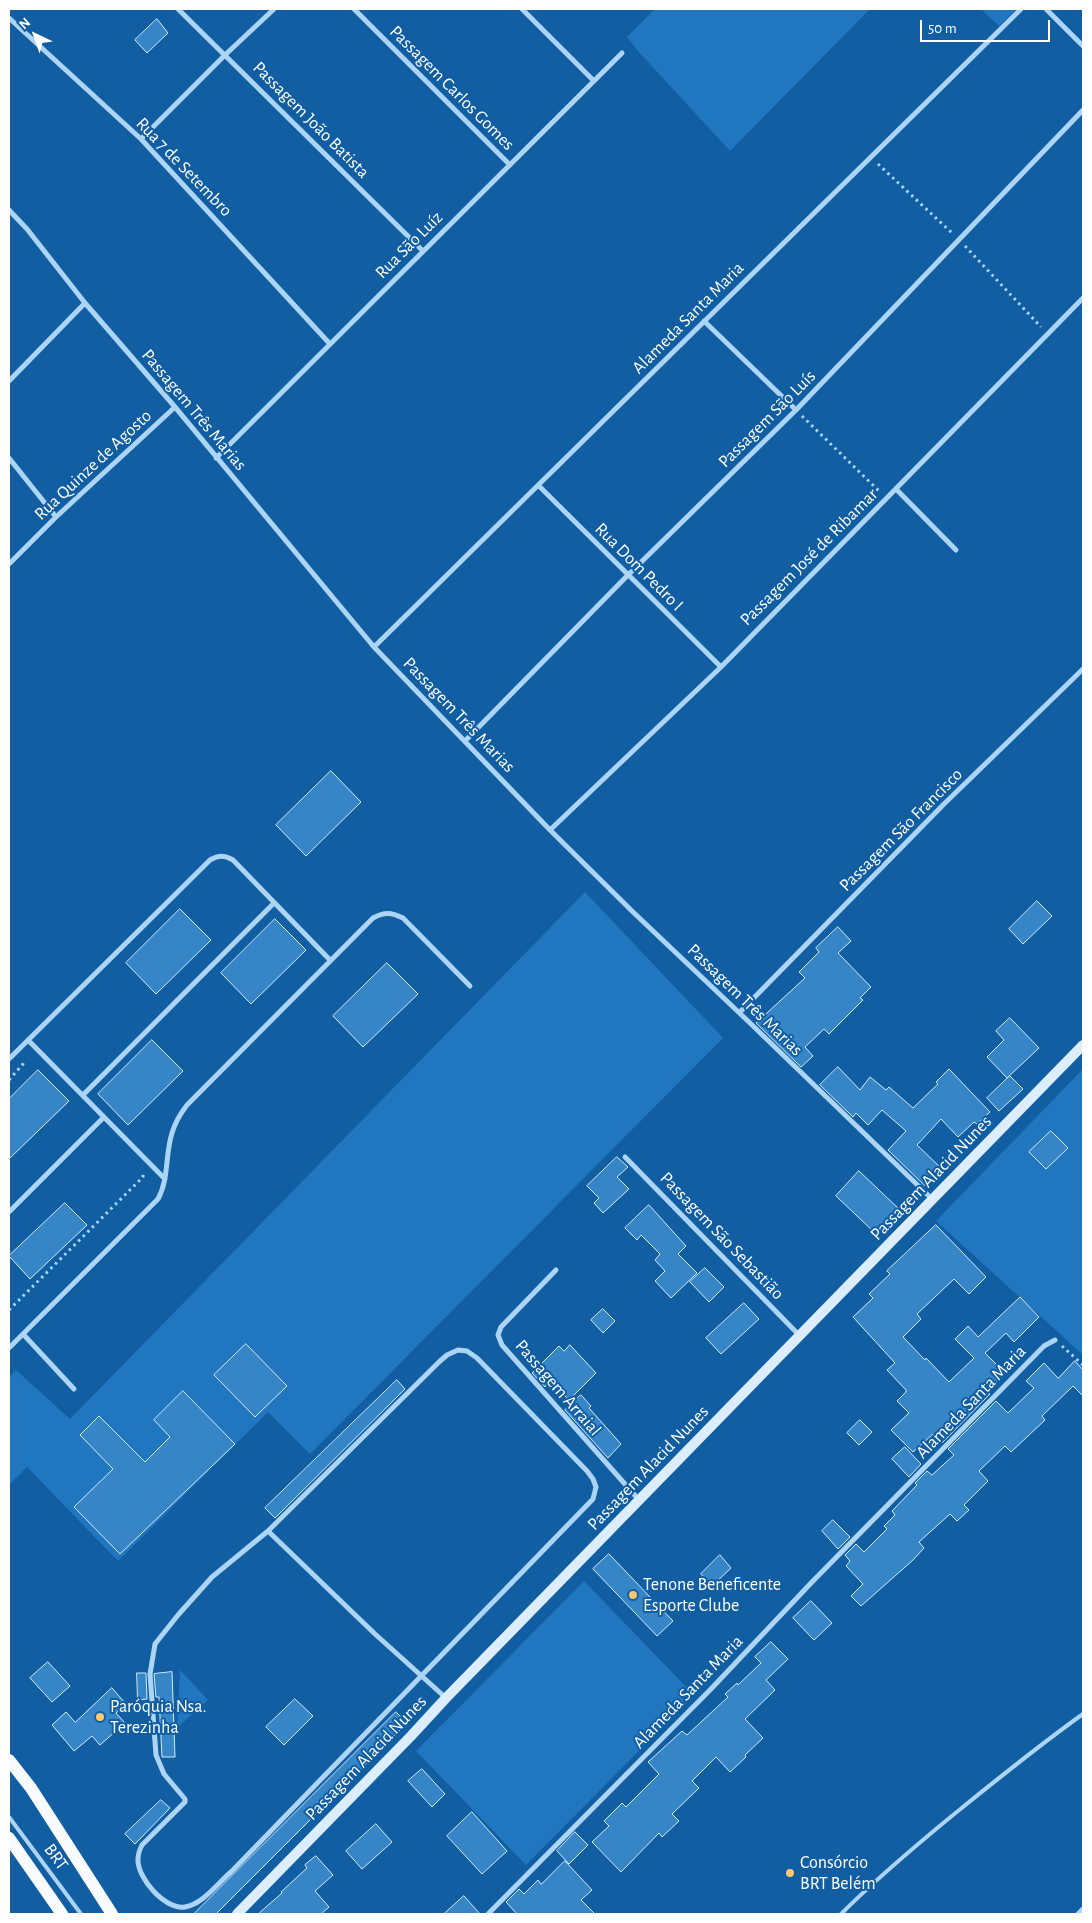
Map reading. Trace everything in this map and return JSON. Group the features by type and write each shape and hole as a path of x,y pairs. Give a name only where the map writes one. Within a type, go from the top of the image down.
{"main road":[{"name":"Passagem Alacid Nunes","path":"237,1914 1083,1045"},
{"path":"9,1760 31,1788 112,1914"},
{"path":"9,1838 62,1914"}],"street":[{"name":"Passagem João Batista","path":"178,9 423,251"},
{"path":"140,139 274,9"},
{"name":"Passagem Carlos Gomes","path":"354,9 510,165"},
{"path":"522,9 594,81"},
{"name":"Alameda Santa Maria","path":"374,647 1022,9"},
{"path":"1046,9 1083,46"},
{"name":"Rua 7 de Setembro","path":"9,18 140,139 330,344"},
{"name":"Rua São Luíz","path":"216,458 622,53"},
{"name":"Passagem São Luís","path":"465,741 627,576 796,410 1083,110"},
{"name":"Passagem Três Marias","path":"9,210 27,229 85,303 374,647 550,830 932,1199"},
{"name":"Passagem José de Ribamar","path":"550,830 721,667 1083,298"},
{"path":"9,381 85,303"},
{"path":"704,321 796,410"},
{"name":"Rua Quinze de Agosto","path":"9,564 56,517 174,407"},
{"path":"9,458 56,517"},
{"name":"Rua Dom Pedro I","path":"538,486 721,667"},
{"path":"896,488 956,550"},
{"name":"Passagem São Francisco","path":"740,1012 951,797 1083,669"},
{"path":"9,1059 210,860 217,856 226,856 233,860 330,960"},
{"path":"83,1095 274,903"},
{"path":"9,1348 158,1199 164,1189 171,1134 178,1118 187,1106 373,918 382,913 394,913 403,918 470,986"},
{"path":"28,1040 165,1179"},
{"path":"9,1212 104,1117"},
{"name":"Passagem São Sebastião","path":"625,1157 800,1335"},
{"name":"Passagem Arraial","path":"556,1270 501,1327 498,1336 502,1346 639,1500"},
{"path":"23,1334 74,1389"},
{"name":"Alameda Santa Maria","path":"488,1914 710,1690 812,1582 1044,1346 1056,1340"},
{"path":"458,1350 467,1351 477,1358 588,1472 593,1479 596,1491 589,1505 421,1675 231,1872 195,1904 184,1907 172,1906 163,1901 145,1879 137,1861 142,1845 185,1802 185,1799 164,1774 156,1755 150,1674 155,1644 212,1577 268,1530 443,1359 458,1350"},
{"path":"268,1530 375,1634 446,1698"}],"lane":[{"path":"841,1914 921,1841 1083,1714"},
{"name":"BRT","path":"9,1817 81,1914"}],"path":[{"path":"796,410 887,498"},
{"path":"9,1310 142,1177 143,1169"},
{"path":"1056,1340 1083,1365"}],"shaded area":[{"path":"655,9 870,9 730,151 627,37"},
{"path":"981,9 1016,9 999,26"},
{"path":"585,892 723,1038 310,1454 268,1412 118,1561 27,1467 9,1485 9,1377 16,1370 70,1419"},
{"path":"1083,1069 1083,1355 936,1221"},
{"path":"584,1581 694,1695 526,1865 416,1751"},
{"path":"180,1670 208,1700 177,1728"}],"building":[{"path":"157,19 168,33 147,53 135,40"},
{"path":"331,771 361,802 306,856 276,825"},
{"path":"1037,901 1052,916 1023,944 1009,929"},
{"path":"180,909 211,940 156,994 126,963"},
{"path":"275,919 306,950 251,1004 221,973"},
{"path":"838,927 851,941 838,953 871,987 860,998 863,1000 829,1034 824,1029 805,1047 813,1056 801,1067 756,1023 805,978 799,972 819,952 816,948"},
{"path":"387,963 418,994 363,1047 333,1016"},
{"path":"1010,1018 1039,1048 1007,1078 987,1057 1004,1040 996,1031"},
{"path":"152,1040 183,1071 128,1125 98,1094"},
{"path":"838,1067 860,1090 870,1077 886,1090 889,1087 913,1108 938,1084 936,1082 949,1069 990,1112 977,1124 974,1122 958,1137 941,1119 917,1145 942,1169 925,1186 888,1150 906,1131 882,1110 868,1125 856,1113 853,1117 820,1085"},
{"path":"38,1070 69,1101 9,1159 9,1099"},
{"path":"1010,1076 1023,1089 999,1111 987,1098"},
{"path":"1051,1131 1068,1148 1046,1169 1029,1152"},
{"path":"617,1157 628,1167 617,1177 629,1189 603,1213 594,1203 599,1198 587,1186"},
{"path":"859,1171 899,1209 875,1233 836,1196"},
{"path":"65,1203 87,1225 30,1279 9,1256"},
{"path":"649,1205 686,1246 678,1254 697,1273 671,1298 655,1281 665,1271 655,1260 660,1254 641,1235 637,1240 625,1228"},
{"path":"936,1225 986,1277 969,1294 954,1279 917,1314 921,1319 903,1337 949,1382 974,1358 955,1339 968,1326 978,1337 1020,1297 1039,1317 1014,1342 1006,1333 985,1353 1005,1373 987,1391 990,1394 942,1443 933,1434 913,1452 891,1430 909,1413 897,1401 906,1390 887,1370 895,1363 853,1317 873,1298 869,1294 890,1274 887,1271"},
{"path":"705,1268 724,1287 709,1302 690,1282"},
{"path":"744,1303 759,1319 721,1354 706,1338"},
{"path":"603,1309 615,1321 603,1333 591,1320"},
{"path":"246,1344 287,1386 255,1417 214,1375"},
{"path":"570,1345 596,1373 569,1400 550,1381 545,1387 532,1373 559,1346 564,1351"},
{"path":"1075,1361 1083,1370 1083,1396 1073,1386 1042,1416 1045,1420 1011,1452 1005,1446 979,1471 988,1481 964,1505 969,1510 957,1521 950,1514 919,1542 924,1548 913,1560 861,1606 851,1596 863,1584 846,1566 850,1561 845,1555 856,1544 864,1552 887,1529 884,1526 895,1515 892,1511 917,1485 915,1483 927,1471 932,1475 954,1455 948,1449 996,1401 1008,1413 1034,1388 1026,1381 1044,1363 1058,1378"},
{"path":"397,1380 405,1389 275,1518 265,1508"},
{"path":"183,1391 235,1444 120,1554 74,1507 113,1469 80,1435 99,1416 145,1462 170,1437 154,1420"},
{"path":"581,1395 591,1406 589,1408 621,1444 608,1458 565,1410"},
{"path":"860,1420 872,1432 859,1445 847,1433"},
{"path":"905,1447 921,1464 909,1477 892,1459"},
{"path":"833,1520 850,1537 838,1549 822,1531"},
{"name":"Tenone Beneficente Esporte Clube","path":"609,1554 673,1621 657,1636 593,1569"},
{"path":"720,1555 731,1568 712,1586 701,1574"},
{"path":"811,1601 832,1623 814,1640 793,1618"},
{"path":"771,1642 788,1659 766,1680 775,1690 745,1719 763,1738 730,1772 716,1757 692,1781 699,1788 672,1814 679,1821 662,1837 659,1833 621,1872 592,1842 609,1826 604,1821 622,1803 626,1807 659,1774 648,1762 682,1731 687,1735 728,1697 725,1694 737,1683 738,1685 761,1663 755,1657"},
{"path":"48,1662 70,1686 52,1702 30,1678"},
{"path":"172,1672 175,1757 162,1757 159,1697 156,1697 154,1674"},
{"path":"137,1673 146,1673 147,1699 138,1700"},
{"name":"Paróquia Nsa. Terezinha","path":"112,1688 126,1704 116,1713 125,1723 100,1745 92,1736 74,1751 52,1725 66,1712 75,1722"},
{"path":"295,1699 313,1716 284,1745 266,1727"},
{"path":"396,1712 407,1723 216,1914 194,1914"},
{"path":"422,1769 445,1794 432,1807 408,1781"},
{"path":"161,1800 170,1808 135,1844 125,1834"},
{"path":"472,1812 507,1851 482,1874 447,1836"},
{"path":"376,1824 392,1842 362,1869 346,1851"},
{"path":"575,1832 588,1845 569,1864 557,1851"},
{"path":"316,1856 333,1875 315,1891 329,1907 321,1914 258,1914 307,1868 305,1865"},
{"path":"565,1861 592,1890 581,1900 595,1914 517,1914 506,1902 519,1889 524,1894 538,1880 541,1884"},
{"path":"464,1896 480,1914 444,1914"}],"place":[{"name":"Tenone Beneficente Esporte Clube","path":"633,1595"},
{"name":"Paróquia Nsa. Terezinha","path":"100,1717"},
{"name":"Consórcio BRT Belém","path":"790,1873"}]}
